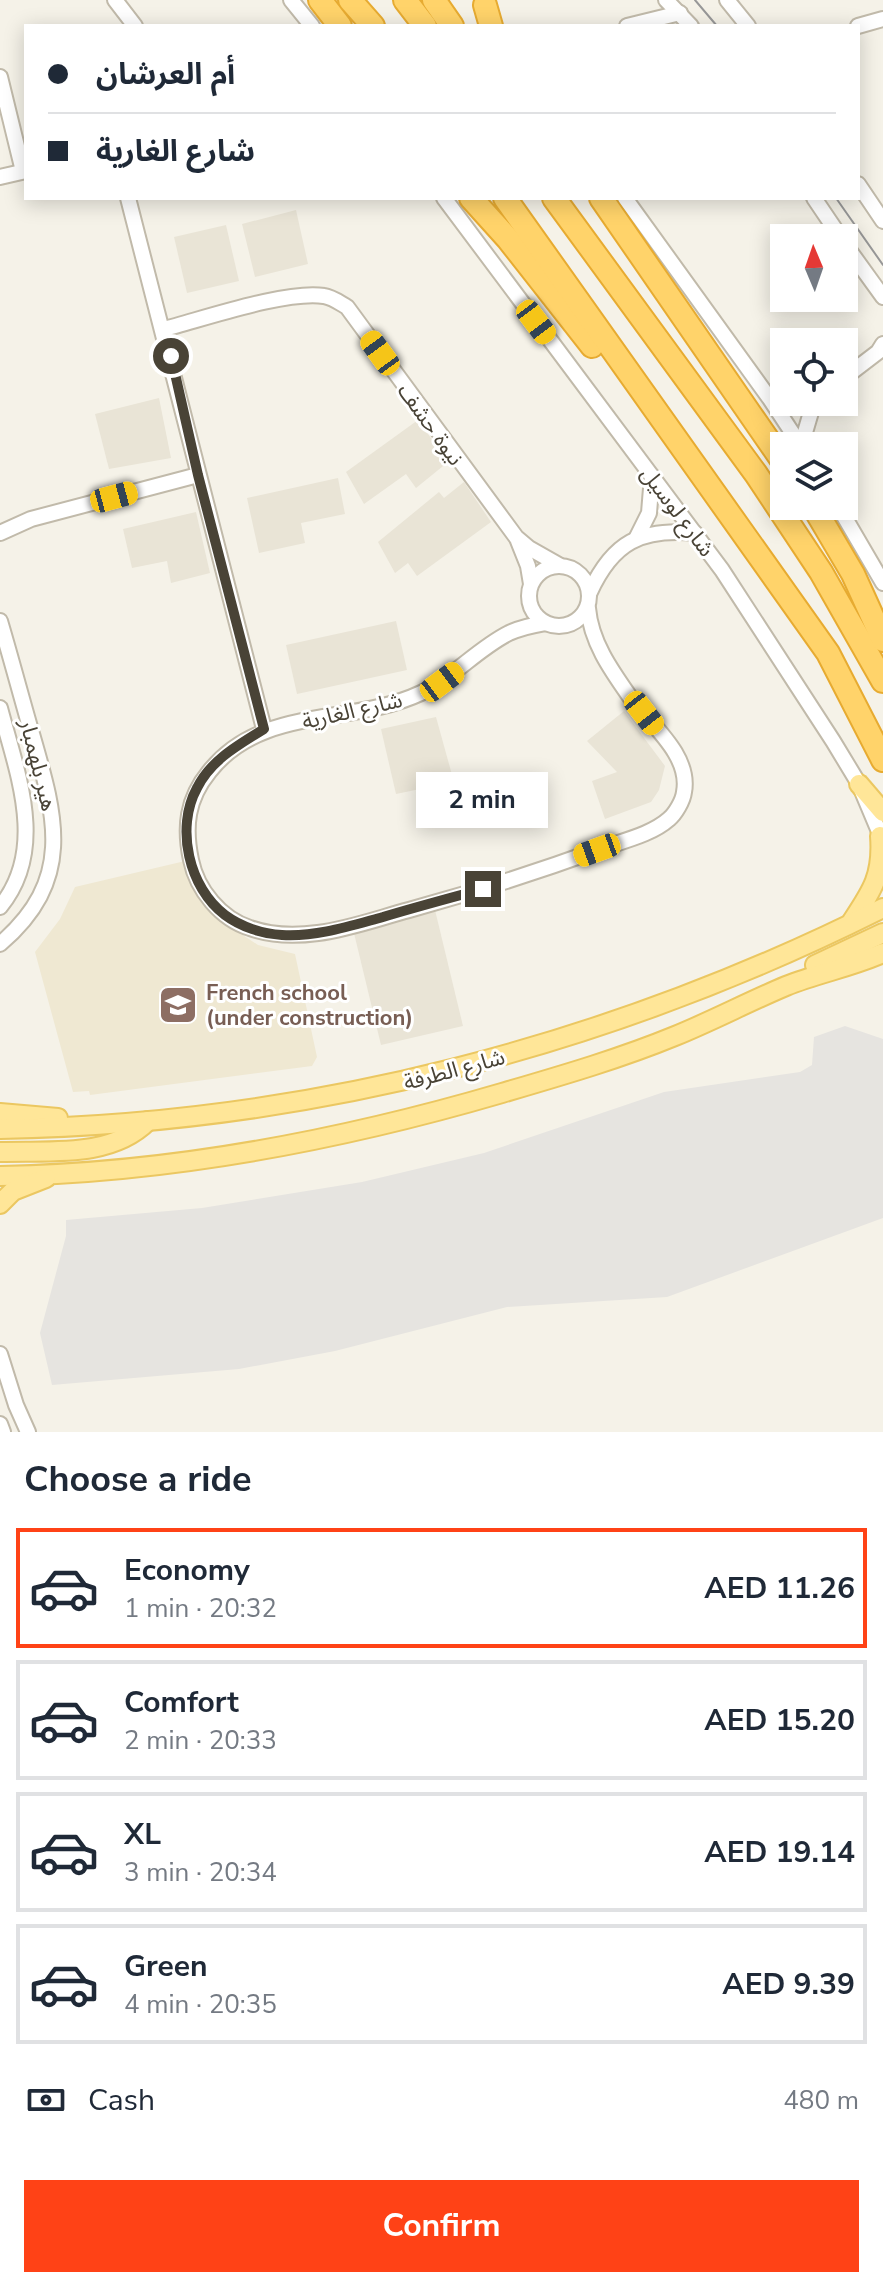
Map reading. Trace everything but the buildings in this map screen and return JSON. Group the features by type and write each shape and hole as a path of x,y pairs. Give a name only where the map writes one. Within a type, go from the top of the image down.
{"highway":[{"path":"320,0 338,24"},
{"path":"350,0 373,24"},
{"path":"358,0 374,24"},
{"path":"405,0 423,24"},
{"path":"434,0 451,24"},
{"path":"473,200 569,315 798,622 828,653"},
{"name":"شارع لوسيل","path":"506,200 828,653 883,760"},
{"path":"555,200 756,474 821,572 883,681"},
{"path":"602,200 770,443"},
{"path":"821,520 853,574 883,640"}],"main road":[{"path":"859,784 883,812"},
{"path":"850,924 876,883 882,839"},
{"name":"شارع الطرفة","path":"0,1129 148,1121 316,1100 385,1086 500,1057 658,1005 751,969 883,908"},
{"path":"761,997 794,974 883,933"},
{"name":"شارع الطرفة","path":"0,1176 195,1162 321,1139 448,1108 608,1060 675,1036 820,973 883,953"},
{"path":"853,965 883,965"},
{"path":"0,1113 56,1116 75,1126"},
{"path":"0,1152 101,1147 131,1136 148,1121"},
{"path":"0,1204 13,1191 58,1173"}],"street":[{"path":"115,0 133,24"},
{"path":"291,0 310,24"},
{"path":"666,0 689,24"},
{"path":"727,0 746,24"},
{"path":"635,24 680,13"},
{"path":"860,25 883,19"},
{"path":"0,77 24,171 0,177"},
{"path":"860,187 883,221"},
{"path":"129,200 264,729"},
{"name":"شارع لوسيل","path":"445,200 695,533 779,655 859,784 882,839"},
{"path":"627,200 770,391"},
{"path":"815,200 831,224"},
{"path":"858,262 883,297"},
{"name":"نيوة حشف","path":"164,329 305,295 328,296 347,307 516,537 528,566 531,584"},
{"path":"858,367 881,349"},
{"path":"0,533 31,519 198,475"},
{"path":"637,537 649,513 652,476"},
{"path":"0,519 31,519"},
{"path":"846,520 883,583"},
{"path":"610,557 590,592 588,608 582,616 567,625 545,623 532,611 529,600 531,584 539,572 610,557 637,537 660,532 695,533"},
{"name":"نيوة حشف","path":"516,537 536,553 566,567"},
{"path":"566,567 587,582 590,592"},
{"name":"شارع الغارية","path":"529,600 508,633 442,682 391,703 264,729 218,760 197,787 187,817 192,865 209,899 225,915 247,927 280,935 336,930 515,880 648,831 670,819 684,794 684,773 677,756 630,696 597,645 589,625 588,608"},
{"name":"هير بلهمبار","path":"0,621 48,792 54,830 48,878 40,897 17,929 0,944"},
{"name":"شارع الغارية","path":"508,633 545,623"},
{"name":"شارع الغارية","path":"567,625 597,645"},
{"name":"هير بلهمبار","path":"0,708 26,824 26,851 20,875 11,894 0,907"},
{"path":"0,1354 28,1432"},
{"path":"0,1424 3,1432"}],"shaded area":[{"path":"296,210 308,264 255,277 242,224"},
{"path":"226,225 239,281 187,293 174,237"},
{"path":"159,398 171,458 109,469 95,414"},
{"path":"418,420 448,462 416,488 406,474 364,504 346,472"},
{"path":"338,478 345,514 301,523 305,543 259,553 247,498"},
{"path":"464,482 491,522 417,576 408,563 395,573 378,542 439,492 444,498"},
{"path":"196,512 210,573 171,583 167,561 132,568 123,529"},
{"path":"396,621 407,670 297,694 286,645"},
{"path":"624,711 665,766 659,790 651,802 605,819 592,781 617,772 587,741"},
{"path":"436,717 454,782 396,794 381,729"},
{"name":"French school (under construction)","path":"185,861 205,902 220,920 258,945 295,954 317,1057 312,1066 90,1095 89,1091 73,1092 35,952 60,919 75,887"},
{"path":"435,910 463,1026 381,1045 353,929"},
{"path":"845,1026 883,1039 883,1218 667,1297 507,1307 335,1351 239,1369 52,1385 40,1333 66,1236 66,1220 202,1208 362,1182 484,1153 664,1092 800,1072 812,1065 814,1037"}],"tram line":[{"path":"695,0 715,24"},
{"path":"837,200 883,265"}],"place":[{"name":"French school (under construction)","path":"178,1005"}],"route":[{"path":"171,356 198,475 264,729 218,760 197,787 190,804 187,817 188,848 192,865 209,899 225,915 247,927 280,935 300,935 336,930 483,889"}]}
